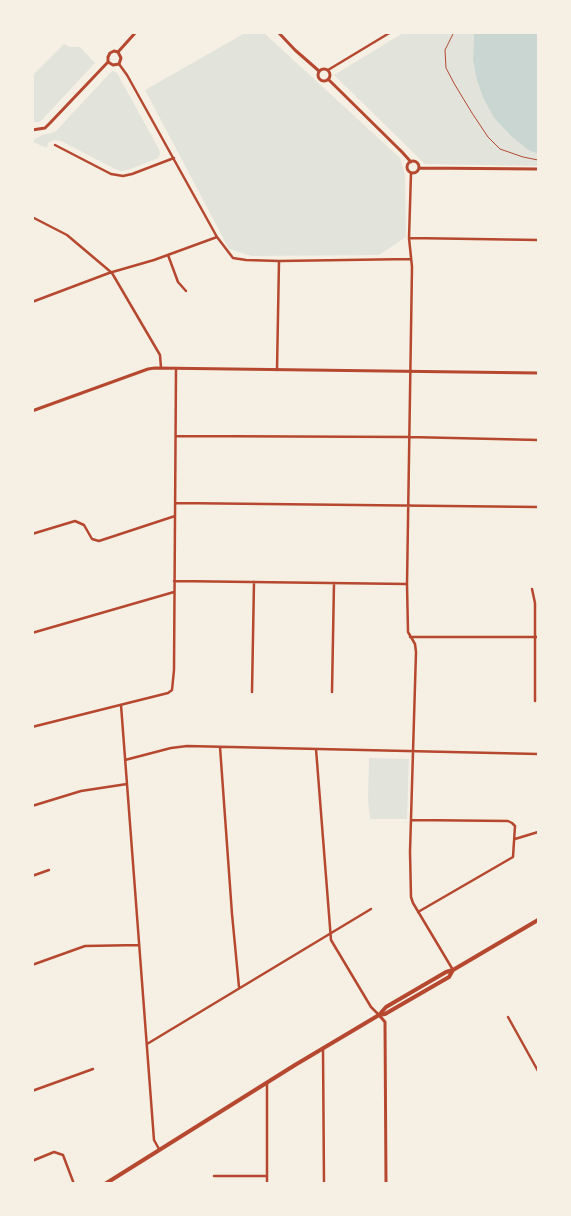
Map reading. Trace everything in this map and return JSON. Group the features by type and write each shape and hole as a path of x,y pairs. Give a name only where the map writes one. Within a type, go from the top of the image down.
{"main road":[{"path":"105,1184 267,1082 379,1014 385,1014 441,981 449,976 453,970 538,920"}],"street":[{"path":"32,130 45,128 108,62 110,53 118,52 136,32"},
{"path":"278,32 319,71 320,79 328,79 410,162 416,163 418,168"},
{"path":"319,71 328,70 391,32"},
{"path":"118,52 121,58 119,64"},
{"path":"108,62 113,65 119,64"},
{"path":"119,64 127,74 218,237 233,258 279,261 411,259"},
{"path":"328,70 330,75 328,79"},
{"path":"55,145 112,174 123,176 174,158"},
{"path":"410,162 407,166 411,173 409,238 411,259 410,437 407,584 408,627 416,652 410,852 411,897 453,970"},
{"path":"418,168 538,170"},
{"path":"411,173 416,172 418,168"},
{"path":"32,217 67,235 112,273 160,354 162,359 161,368"},
{"path":"32,302 218,237"},
{"path":"409,238 538,240"},
{"path":"168,255 178,282 186,291"},
{"path":"277,370 279,261"},
{"path":"32,411 148,369 161,368 538,373"},
{"path":"32,727 168,693 172,690 174,670 176,368"},
{"path":"176,436 410,437 538,440"},
{"path":"176,503 429,504 538,507"},
{"path":"32,534 75,521 84,525 92,539 99,541 175,516"},
{"path":"174,581 407,584"},
{"path":"252,692 254,582"},
{"path":"332,692 334,583"},
{"path":"532,589 535,603 537,637 535,700"},
{"path":"32,633 174,592"},
{"path":"410,637 537,637"},
{"path":"121,705 154,1140 159,1149"},
{"path":"125,760 179,747 538,754"},
{"path":"220,747 239,987"},
{"path":"316,750 330,940 371,1007 385,1022 386,1184"},
{"path":"32,806 81,791 127,784"},
{"path":"412,820 508,821 512,822 515,826 513,857 418,912"},
{"path":"514,839 538,832"},
{"path":"32,876 49,870"},
{"path":"147,1044 329,933 371,910"},
{"path":"32,965 85,946 139,945"},
{"path":"508,1017 538,1071"},
{"path":"323,1049 324,1184"},
{"path":"32,1091 93,1069"},
{"path":"267,1082 268,1184"},
{"path":"32,1160 54,1152 63,1155 74,1184"},
{"path":"214,1176 267,1176"}],"path":[{"path":"454,32 445,50 446,68 478,121 494,145 500,149 538,160"}],"shaded area":[{"path":"245,33 264,33 400,158 405,174 406,237 379,255 252,256 229,249 145,90"},
{"path":"403,33 474,33 473,60 494,118 528,150 538,154 538,166 425,164 334,75"},
{"path":"474,33 538,33 538,154 528,150 494,118 477,80 473,60"},
{"path":"64,44 70,47 80,47 95,63 40,122 33,122 33,75"},
{"path":"113,71 117,73 159,149 160,154 158,158 121,171 61,141 54,140 48,143 47,148 33,142 33,140 42,135 55,132"},
{"path":"369,758 409,759 407,819 370,819 368,800"}]}
